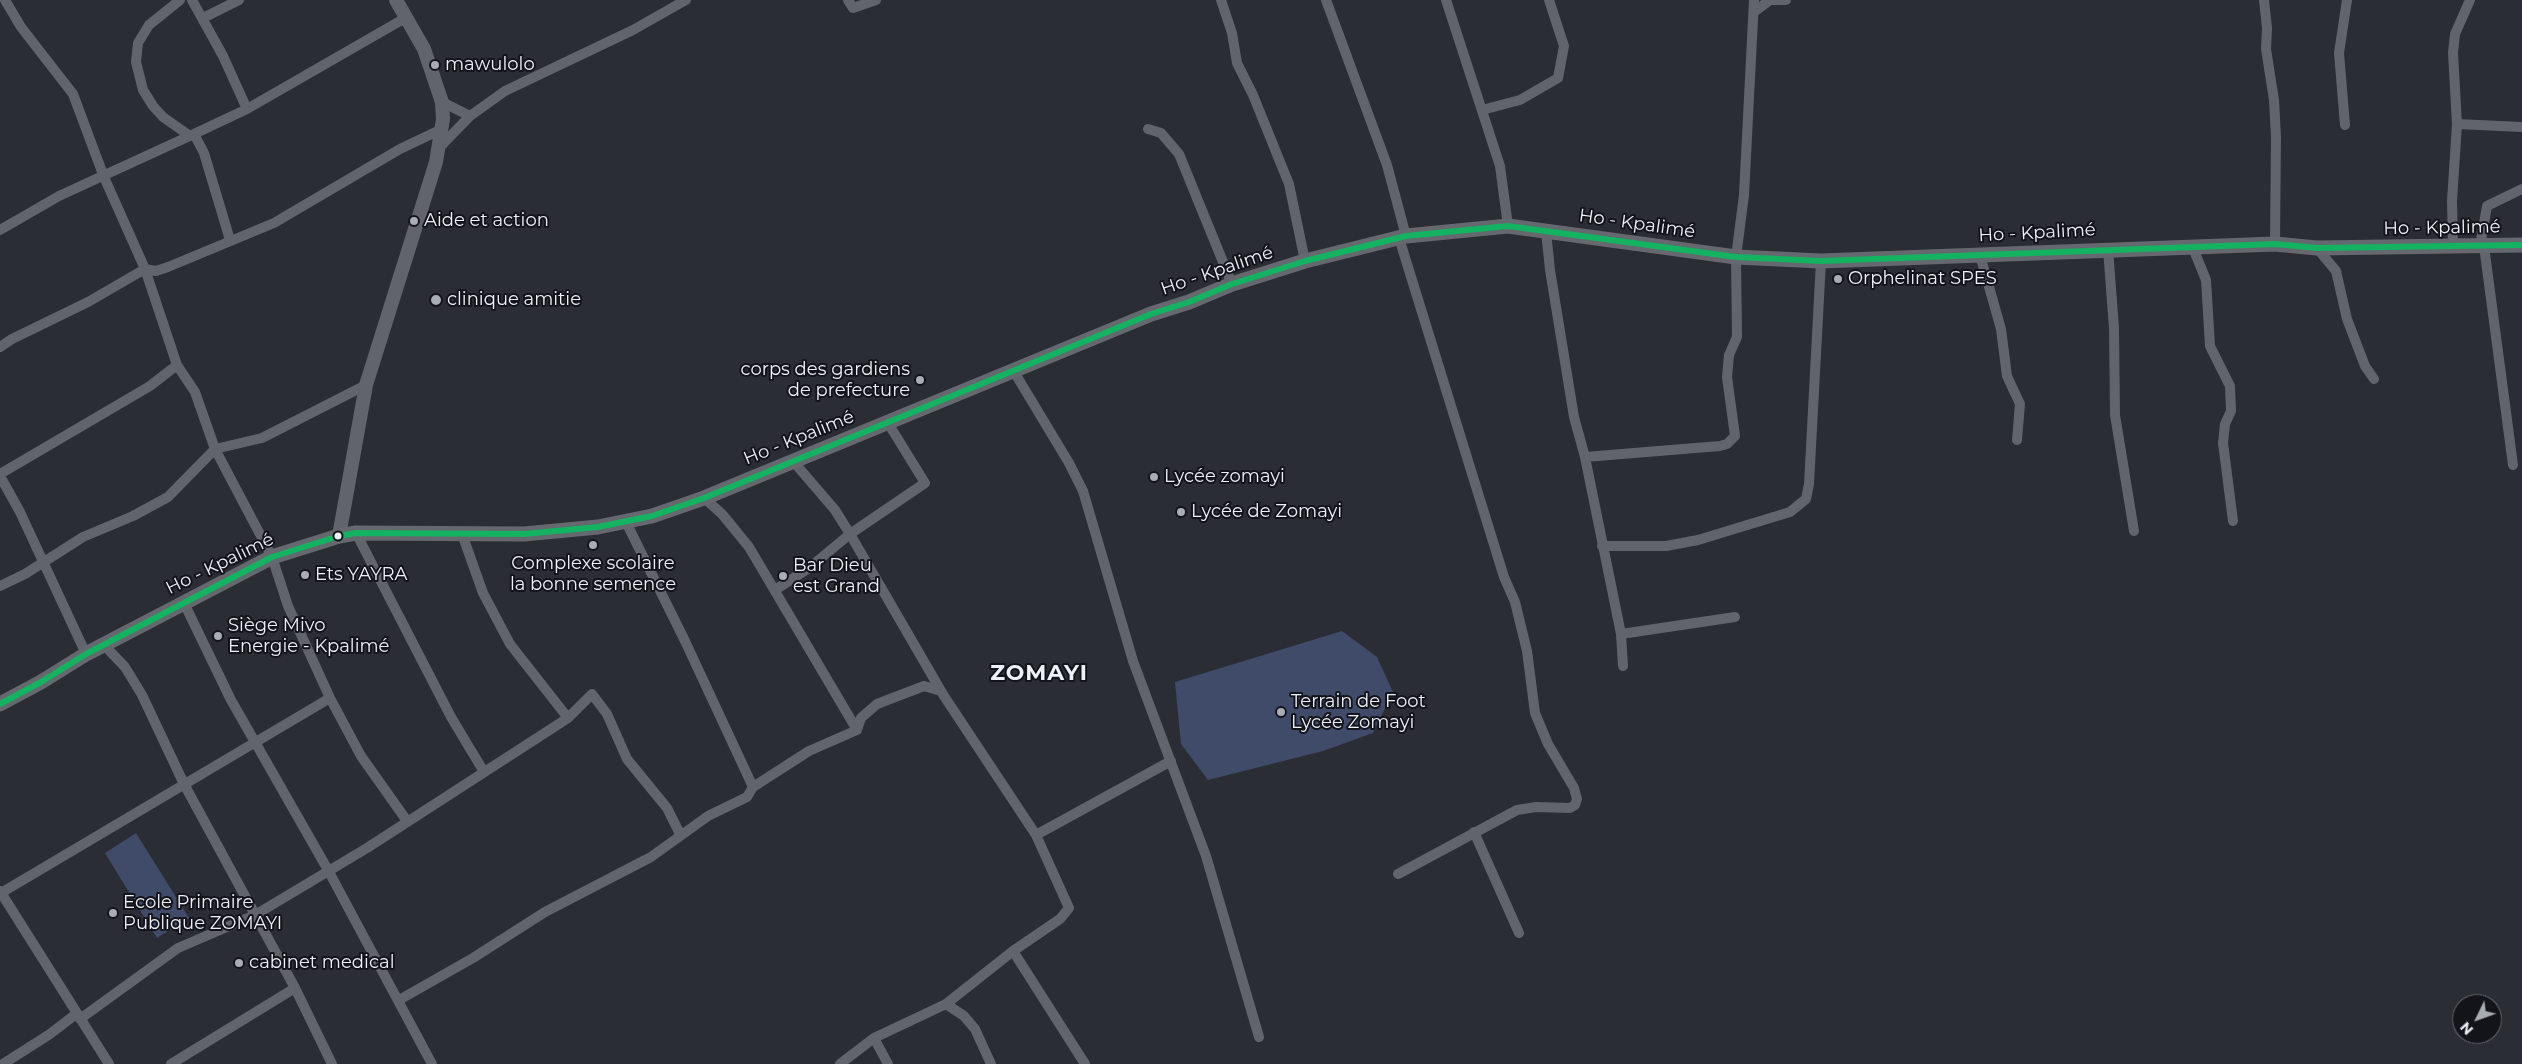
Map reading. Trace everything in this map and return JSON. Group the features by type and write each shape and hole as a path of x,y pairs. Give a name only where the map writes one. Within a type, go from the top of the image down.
{"main road":[{"name":"Ho - Kpalimé","path":"0,704 41,682 86,654 272,557 339,536 356,533 524,534 626,522 704,498 1151,314 1189,302 1232,284 1305,261 1402,237 1508,226 1736,257 1821,261 2275,244 2317,248 2453,248 2522,245"}],"street":[{"path":"5,0 21,27 73,94 104,177 145,269 177,365 195,392 215,449 272,557 288,606 330,698 362,756 407,821"},
{"path":"180,0 148,24 138,43 136,62 143,90 153,106 164,117 192,135 204,153 230,240"},
{"path":"192,0 224,56 247,109"},
{"path":"203,18 239,0"},
{"path":"339,536 366,385 436,162 442,130 442,102 424,49 396,0"},
{"path":"438,149 470,116 505,91 633,30 686,0"},
{"path":"848,0 853,8 876,0"},
{"path":"1221,0 1232,32 1237,63 1253,95 1289,184 1305,261"},
{"path":"1326,0 1387,165 1402,237 1501,568 1515,602 1528,651 1535,713 1548,744 1574,788 1577,799 1575,805 1570,808 1536,807 1517,810 1398,874"},
{"path":"1446,0 1500,166 1508,226"},
{"path":"1482,110 1520,100 1558,78 1564,46 1549,0"},
{"path":"1585,457 1712,447 1732,441 1735,428 1729,402 1727,376 1729,355 1737,337 1736,257 1744,195 1754,0"},
{"path":"1754,12 1770,0 1786,0"},
{"path":"2264,0 2267,28 2266,49 2274,100 2276,137 2275,244"},
{"path":"2345,125 2340,53 2347,0"},
{"path":"2453,248 2452,201 2457,124 2452,53 2455,34 2470,0"},
{"path":"0,230 59,196 104,177 247,109 407,17"},
{"path":"442,102 470,116"},
{"path":"2457,124 2522,128"},
{"path":"1148,129 1161,133 1179,154 1232,284"},
{"path":"0,347 12,339 88,302 145,269 156,271 168,267 274,223 400,149 442,130"},
{"path":"2513,465 2482,246 2487,206 2522,189"},
{"path":"1546,231 1550,270 1574,417 1585,457 1602,546 1622,634 1623,666"},
{"path":"2193,248 2206,280 2210,346 2230,386 2231,411 2225,424 2223,443 2233,521"},
{"path":"2317,248 2336,271 2347,319 2365,366 2374,379"},
{"path":"2108,249 2114,328 2115,415 2134,530"},
{"path":"1980,255 2001,329 2007,376 2020,404 2017,440"},
{"path":"1602,546 1666,546 1698,540 1790,512 1806,499 1810,474 1821,261"},
{"path":"86,654 0,475 150,386 177,365"},
{"path":"1013,370 1070,462 1083,491 1133,661 1206,856 1259,1037"},
{"path":"0,586 43,563 83,537 134,516 168,497 215,449 262,438 366,385"},
{"path":"775,590 809,568 850,534 925,483 888,423"},
{"path":"793,461 835,510 850,534 941,691 1036,835 1070,908 1060,919 1013,951 946,1004 874,1038 840,1064"},
{"path":"704,498 722,514 749,547 857,730"},
{"path":"626,522 685,641 753,787"},
{"path":"356,533 451,717 484,772"},
{"path":"462,534 484,593 510,644 568,718"},
{"path":"184,603 231,700 328,870 432,1064"},
{"path":"1622,634 1735,617"},
{"path":"104,645 125,667 142,695 184,784 295,988 332,1064"},
{"path":"399,1000 473,958 545,912 651,857 680,834 708,816 747,797 753,787 809,751 857,730 861,718 878,704 924,686 941,691"},
{"path":"3,1064 178,948 255,915 407,821 568,718 592,694 600,701 627,759 648,782 666,808 680,834"},
{"path":"109,1064 0,892 330,698"},
{"path":"1036,835 1171,761"},
{"path":"1474,832 1519,933"},
{"path":"1013,951 1085,1064"},
{"path":"171,1064 295,988"},
{"path":"946,1004 964,1016 975,1029 991,1064"},
{"path":"874,1038 888,1064"}],"shaded area":[{"name":"Terrain de Foot Lycée Zomayi","path":"1342,631 1377,657 1393,692 1373,733 1323,751 1208,780 1181,744 1175,682"},
{"path":"136,833 189,918 157,938 105,853"}],"transit line":[{"path":"0,704 41,682 86,654 272,557 339,536 356,533 524,534 598,527 652,516 704,498 1151,314 1189,302 1232,284 1305,261 1406,236 1508,226 1736,257 1821,261 2275,244 2317,248 2522,245"}],"place":[{"name":"mawulolo","path":"435,65"},
{"name":"Aide et action","path":"414,221"},
{"name":"Orphelinat SPES","path":"1838,279"},
{"name":"clinique amitie","path":"436,300"},
{"name":"corps des gardiens de prefecture","path":"920,380"},
{"name":"Lycée zomayi","path":"1154,477"},
{"name":"Lycée de Zomayi","path":"1181,512"},
{"name":"Complexe scolaire la bonne semence","path":"593,545"},
{"name":"Ets YAYRA","path":"305,575"},
{"name":"Bar Dieu est Grand","path":"783,576"},
{"name":"Siège Mivo Energie - Kpalimé","path":"218,636"},
{"name":"Terrain de Foot Lycée Zomayi","path":"1281,712"},
{"name":"Ecole Primaire Publique ZOMAYI","path":"113,913"},
{"name":"cabinet medical","path":"239,963"}],"district":[{"name":"ZOMAYI","path":"1039,674"}]}
